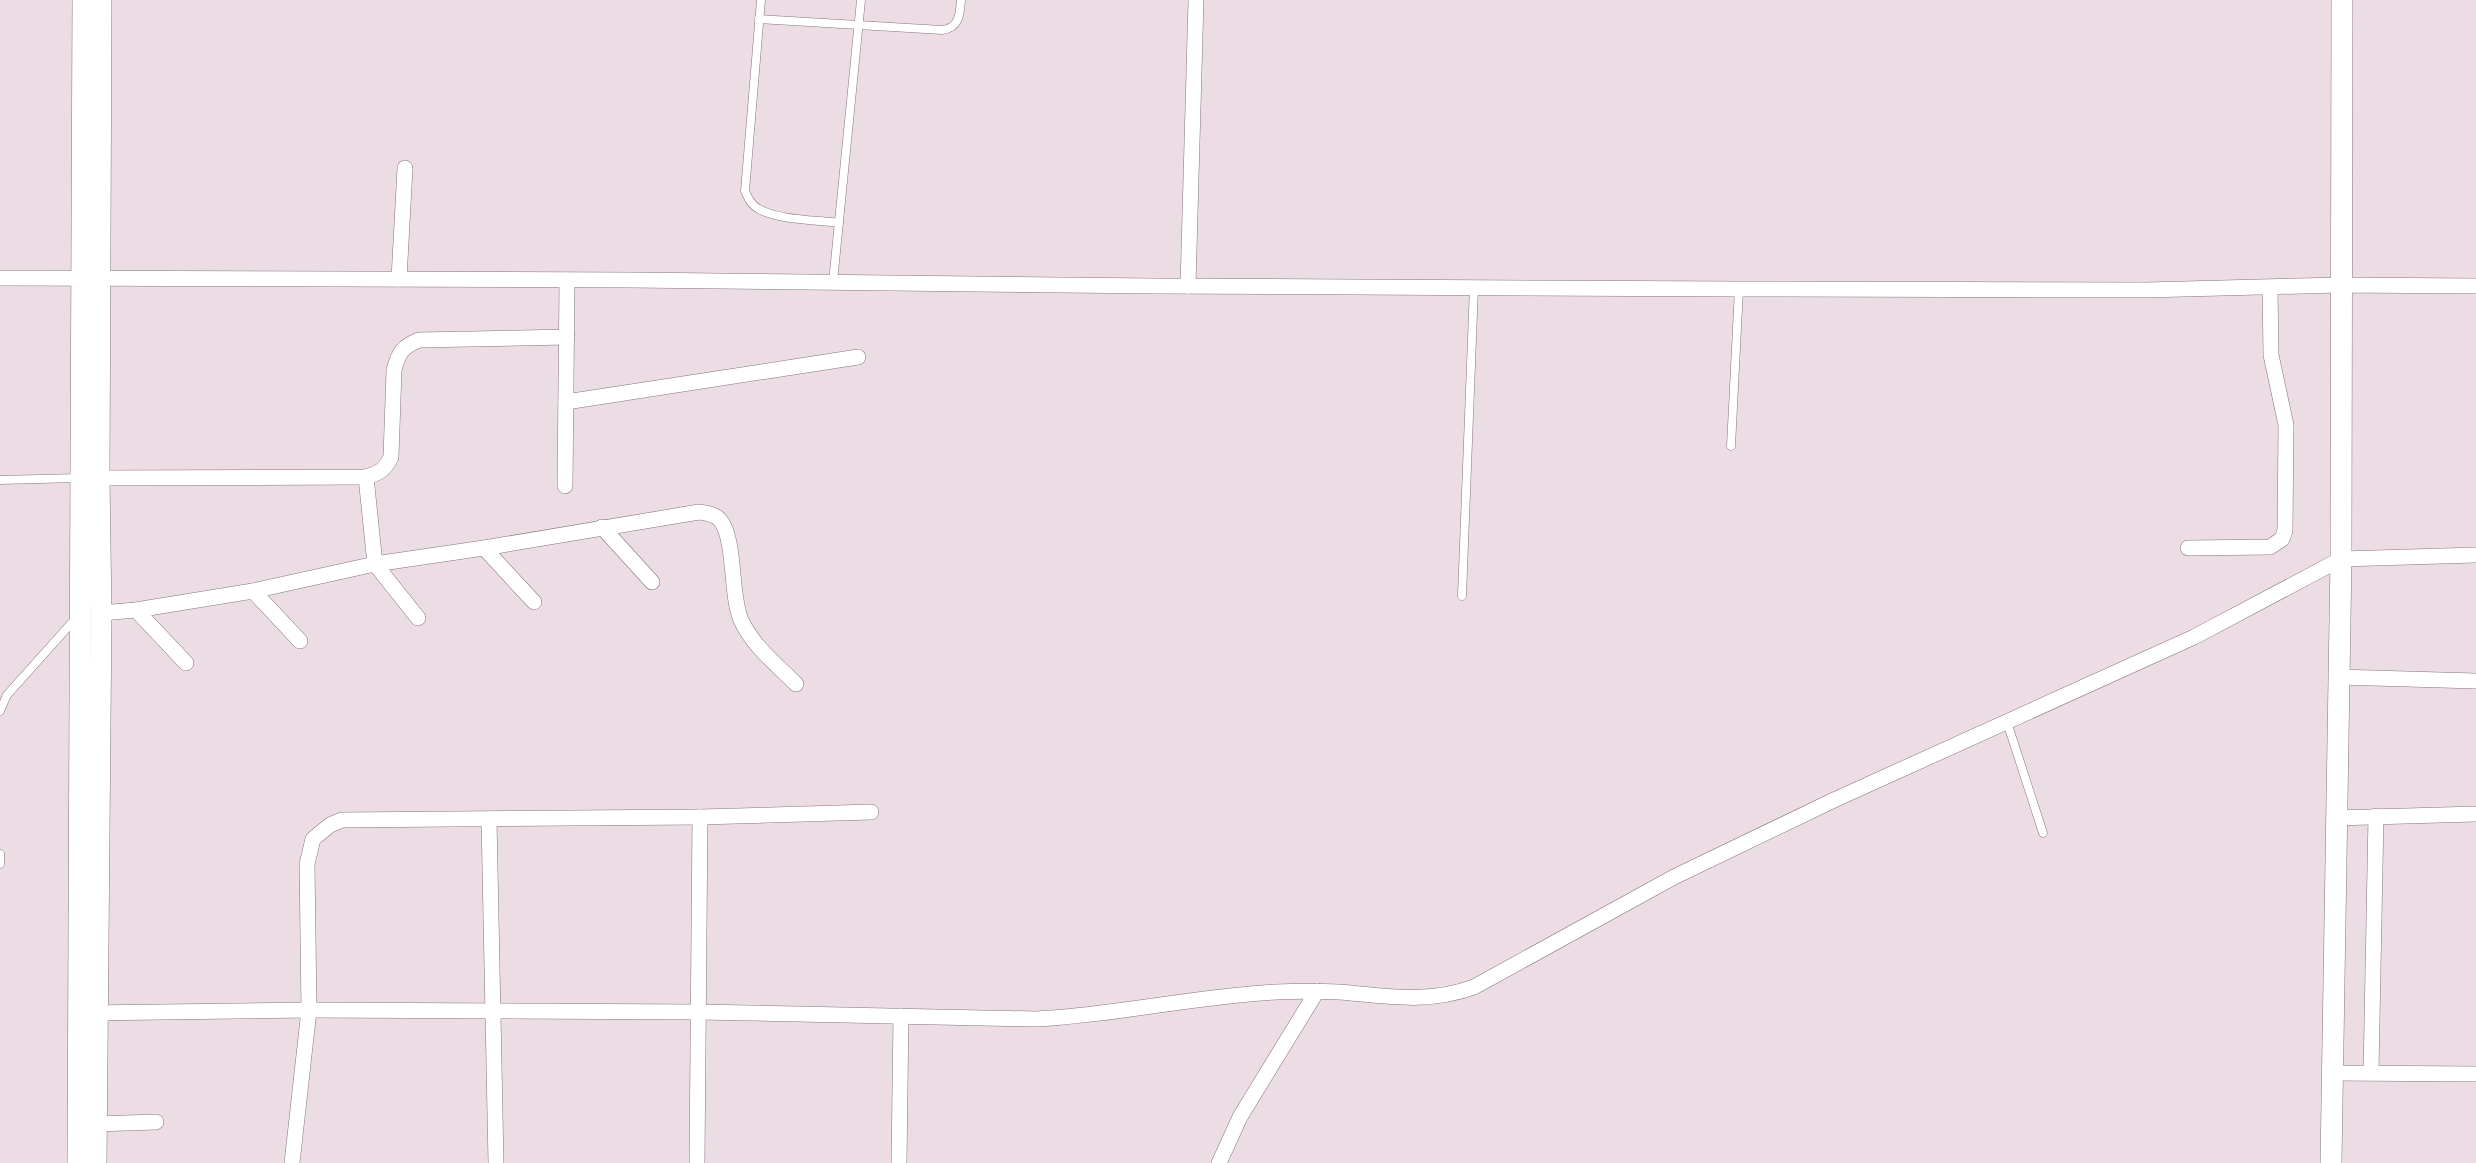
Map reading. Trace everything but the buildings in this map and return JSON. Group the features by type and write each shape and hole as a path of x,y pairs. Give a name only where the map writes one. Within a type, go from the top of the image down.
{"street":[{"path":"83,0 91,278"},
{"path":"96,1163 96,1124 88,1013 79,615 90,478 91,278 101,0"},
{"path":"1188,286 1196,0"},
{"path":"2331,1163 2340,559 2342,0"},
{"path":"399,279 405,168"},
{"path":"0,278 1739,289 2476,286"},
{"path":"565,486 567,280"},
{"path":"2188,548 2270,547 2282,539 2285,531 2286,425 2271,355 2270,288"},
{"path":"90,478 366,477 380,473 387,466 391,457 394,370 398,356 405,346 419,340 567,337"},
{"path":"566,402 858,357"},
{"path":"366,477 375,564 418,618"},
{"path":"78,1163 88,1013 101,613 90,478"},
{"path":"101,613 136,610 253,591 375,564 699,512 711,514 720,519 726,532 741,619 755,641 796,684"},
{"path":"602,527 652,582"},
{"path":"484,548 534,602"},
{"path":"88,1013 309,1010 698,1012 1036,1019 1068,1017 1239,994 1317,991 1414,999 1455,994 1474,987 1674,877 1834,800 2194,637 2340,559 2476,555"},
{"path":"253,591 300,641"},
{"path":"136,610 186,663"},
{"path":"2338,677 2476,681"},
{"path":"292,1163 309,1010 307,864 314,839 330,825 342,820 700,817 870,812"},
{"path":"2336,818 2476,814"},
{"path":"2371,1073 2376,816"},
{"path":"697,1163 700,817"},
{"path":"489,819 496,1163"},
{"path":"1219,1163 1240,1117 1317,991"},
{"path":"899,1163 901,1017"},
{"path":"2333,1073 2476,1074"},
{"path":"96,1124 156,1122"}],"lane":[{"path":"761,0 745,190 749,200 757,209 770,214 839,223"},
{"path":"833,282 861,0"},
{"path":"759,19 948,29 958,21 961,0"},
{"path":"1462,596 1474,287"},
{"path":"1731,446 1739,289"},
{"path":"0,480 90,478"},
{"path":"0,711 7,695 79,615"},
{"path":"2007,722 2043,833"},
{"path":"0,854 0,864"}]}
